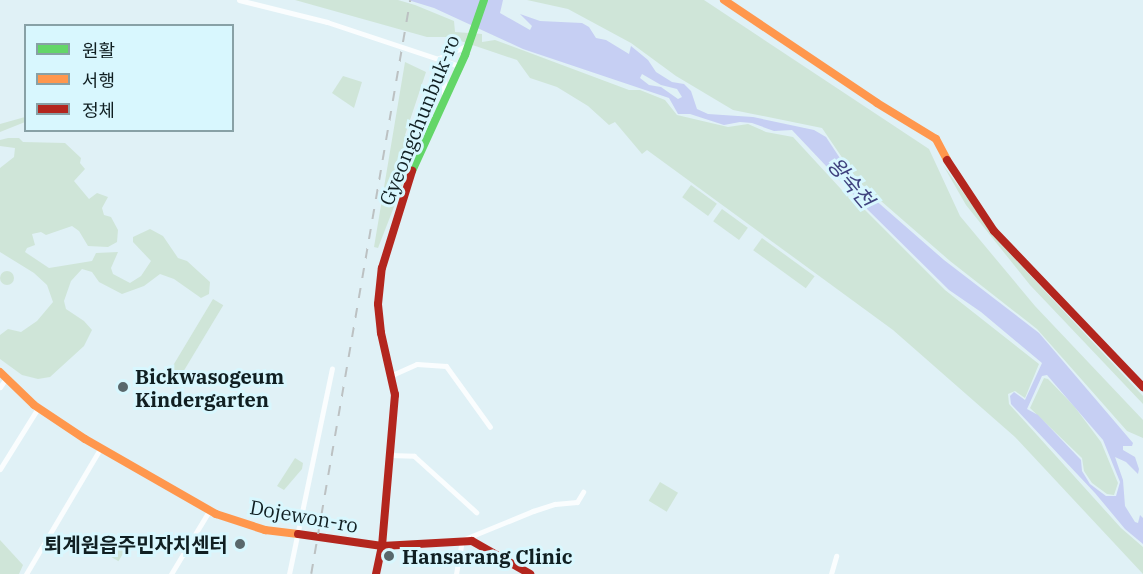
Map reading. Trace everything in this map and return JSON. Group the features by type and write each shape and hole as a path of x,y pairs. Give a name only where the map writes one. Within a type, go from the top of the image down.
{"street":[{"path":"239,0 327,22 459,66"},
{"name":"Gyeongchunbuk-ro","path":"376,574 382,546 395,395 381,333 378,304 382,268 412,169 465,55 484,0"},
{"path":"724,0 877,103 936,139 950,166 994,231 1065,308 1143,387"},
{"path":"439,58 469,44"},
{"path":"439,58 444,69 444,100"},
{"path":"392,375 417,364 446,366 490,427"},
{"path":"289,574 332,368"},
{"path":"0,387 3,375"},
{"name":"Dojewon-ro","path":"3,375 38,408 100,449 209,511 265,530 382,546 472,541 530,574"},
{"path":"0,469 38,408"},
{"path":"26,574 100,449"},
{"path":"389,455 414,456 476,512"},
{"path":"456,574 462,540 533,511 555,504 577,502 583,492"},
{"path":"171,574 209,511"},
{"path":"831,574 836,556"}],"green space":[{"path":"295,0 398,0 454,21 455,32 482,34 482,42 495,40 629,90 640,90 665,100 677,115 728,127 748,124 766,132 793,137 852,201 860,205 945,290 1039,364 1025,398 1015,391 1008,394 1009,404 1121,528 1143,547 1143,574 1015,437 893,330 647,150 642,154 615,122 609,125 588,106 557,87 530,78 517,60 449,37 427,37"},
{"path":"527,0 704,0 929,149 960,216 1035,306 1143,420 1143,438 1127,431 1037,329 950,261 858,181 822,128 733,110 676,76 631,43 568,9"},
{"path":"405,62 426,72 405,135 407,136 408,131 420,140 378,248 374,247"},
{"path":"343,76 362,82 354,108 332,93"},
{"path":"24,117 24,122 0,132 0,124"},
{"path":"19,138 23,142 65,143 81,158 80,163 85,169 74,181 89,199 97,193 108,197 102,208 104,215 111,217 118,230 117,242 108,247 88,246 79,231 72,226 46,235 41,232 32,234 35,245 27,248 25,252 49,268 92,261 96,253 118,252 111,268 113,274 130,283 141,276 151,261 133,242 133,237 150,229 163,236 178,258 187,261 210,282 209,294 201,298 174,279 160,274 144,286 122,294 99,282 92,272 82,269 71,281 64,301 66,309 84,321 92,330 84,346 50,377 38,379 22,375 0,359 0,335 8,329 21,332 37,321 53,302 47,285 34,273 0,252 0,168 14,157 15,148 0,146 0,140"},
{"path":"943,165 1000,243 1143,396 1143,404 1030,285 966,205"},
{"path":"691,185 717,204 708,216 682,197"},
{"path":"722,209 748,228 739,240 713,221"},
{"path":"762,238 815,276 806,288 753,250"},
{"path":"4,271 10,271 14,278 10,285 4,285 0,281 0,275"},
{"path":"213,299 223,305 178,381 168,374"},
{"path":"1044,378 1048,379 1074,406 1101,442 1118,483 1114,495 1107,494 1092,483 1084,471 1082,458 1030,408"},
{"path":"295,458 303,463 302,469 284,490 277,486"},
{"path":"660,482 678,493 667,512 649,501"},
{"path":"108,534 128,546 118,561 99,549"},
{"path":"0,540 23,565 19,574 0,574"}],"water":[{"name":"왕숙천","path":"408,0 503,0 500,13 530,30 532,26 520,14 540,21 582,23 589,27 596,38 606,40 629,54 631,46 648,60 656,72 672,82 684,84 691,91 697,109 708,114 753,117 814,130 826,137 857,184 944,260 1039,333 1133,443 1132,446 1123,446 1123,450 1135,457 1139,469 1138,474 1126,462 1115,457 1123,480 1125,506 1135,522 1138,523 1140,515 1143,518 1143,544 1125,529 1095,493 1011,404 1010,396 1014,392 1025,400 1042,363 981,312 949,290 862,204 792,130 774,131 752,123 740,122 724,125 690,114 678,114 669,98 523,49 434,8","holes":["642,74 661,85 677,89 682,97 678,99 661,87 649,85 640,78","1047,375 1103,440 1120,482 1116,496 1106,496 1090,484 1082,471 1081,460 1038,415 1027,409 1042,376"]}],"railway":[{"path":"311,574 410,0"}],"traffic: fast":[{"path":"412,171 465,55 484,0"}],"traffic: slow":[{"path":"724,0 877,103 936,139 947,160"},
{"path":"0,372 34,405 85,439 216,514 265,530 298,534"}],"traffic: jam":[{"path":"947,160 994,231 1143,387"},
{"path":"376,574 382,546 395,395 381,333 378,304 382,268 412,171"},
{"path":"298,534 382,546 472,541 530,574"}],"place":[{"name":"Bickwasogeum Kindergarten","path":"123,387"},
{"name":"퇴계원읍주민자치센터","path":"240,544"},
{"name":"Hansarang Clinic","path":"389,556"}]}
